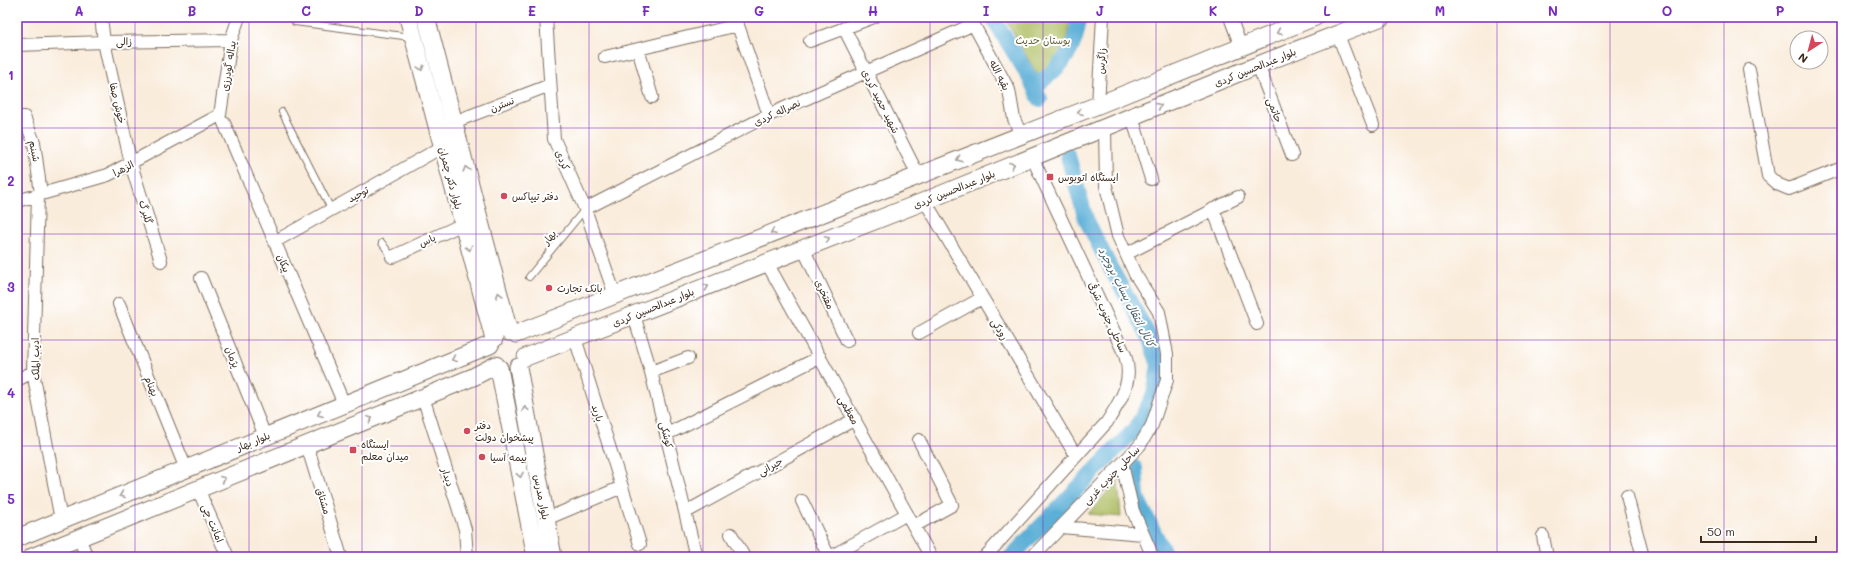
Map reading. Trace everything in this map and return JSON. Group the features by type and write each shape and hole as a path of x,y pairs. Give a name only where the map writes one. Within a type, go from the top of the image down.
{"main road":[{"name":"بلوار دکتر چمران","path":"408,17 463,224 502,338"},
{"name":"بلوار دکتر چمران","path":"426,17 454,122 502,338"},
{"path":"502,338 525,344 522,362 506,370 497,367 491,360 489,352 502,338 1098,106 1315,17"},
{"name":"بلوار عبدالحسین کردی","path":"522,362 575,338 925,201 1258,65 1382,17"},
{"path":"1098,106 1105,128"},
{"path":"1022,135 1032,157"},
{"path":"566,314 563,327 566,334 575,338"},
{"name":"بلوار بهار","path":"17,538 502,338"},
{"name":"بلوار مدرس","path":"522,362 553,557"},
{"path":"32,557 497,367"},
{"name":"بلوار مدرس","path":"497,367 536,557"},
{"path":"414,375 424,378 428,382 428,391 423,397"},
{"path":"150,484 160,504"}],"street":[{"name":"خوش صفا","path":"101,17 104,42 131,164"},
{"name":"یداله گودرزی","path":"222,119 230,40 239,17"},
{"name":"کردی","path":"546,17 554,139 585,209 615,295"},
{"path":"810,41 874,17"},
{"name":"زاگرس","path":"1098,106 1103,17"},
{"path":"1230,17 1241,47"},
{"path":"605,57 736,21 769,115"},
{"name":"نصراله کردی","path":"585,209 769,115 866,72 972,21"},
{"name":"بقیه الله","path":"972,21 1009,90 1014,119 1022,135"},
{"name":"شهید حمید کردی","path":"844,28 918,175"},
{"path":"1338,35 1372,125"},
{"name":"زالی","path":"17,46 104,42 230,40"},
{"path":"638,49 652,97"},
{"name":"حاتمی","path":"1258,65 1292,156"},
{"path":"1749,70 1768,176 1777,184 1789,189 1842,168"},
{"name":"نسترن","path":"454,122 550,85"},
{"name":"شبنم","path":"17,117 24,117 34,142 40,194"},
{"path":"1132,117 1150,179"},
{"name":"الزهرا","path":"17,201 108,175 222,119"},
{"name":"پیکان","path":"222,119 344,404"},
{"name":"ساحلی جنوب غربی","path":"1032,557 1140,445 1152,425 1167,380 1168,354 1159,312 1135,274 1118,236 1106,186 1105,128"},
{"name":"توحید","path":"274,242 331,208 442,147"},
{"name":"ساحلی جنوب شرقی","path":"985,557 1107,422 1122,398 1129,375 1128,361 1032,157"},
{"name":"گلبرگ","path":"131,164 161,261"},
{"name":"ادیب الملک","path":"40,194 33,372 61,520"},
{"path":"1126,254 1238,197"},
{"name":"رودکی","path":"925,201 1076,456"},
{"path":"1212,209 1257,324"},
{"name":"یاس","path":"392,257 463,224"},
{"name":"مفتخری","path":"803,248 847,340"},
{"name":"معظمی","path":"767,262 931,557"},
{"name":"پژمان","path":"201,278 265,436"},
{"path":"919,333 982,298"},
{"name":"بهنام","path":"119,304 186,469"},
{"name":"کوشکی","path":"634,315 667,434 696,557"},
{"name":"باربد","path":"575,338 640,544"},
{"path":"667,434 820,357"},
{"path":"651,372 688,358"},
{"path":"17,380 33,372"},
{"name":"دیدار","path":"423,397 465,528 467,557"},
{"name":"جیرانی","path":"686,512 855,419"},
{"path":"914,526 952,505 919,440"},
{"name":"مشتاق","path":"307,445 341,557"},
{"path":"1122,464 1133,511 1153,557"},
{"path":"546,519 622,487"},
{"name":"امانت چی","path":"198,489 228,557"},
{"path":"1627,496 1643,557"},
{"path":"802,501 829,557 907,514"},
{"path":"1061,527 1143,534"},
{"path":"731,534 744,557"},
{"path":"1543,536 1547,557"},
{"path":"79,538 87,557"}],"lane":[{"path":"296,22 413,37"},
{"path":"282,112 331,208"},
{"name":"بهار","path":"529,277 585,209"},
{"path":"382,243 392,257"}],"green space":[{"name":"بوستان حدیث","path":"1004,17 1070,17 1067,38 1062,52 1053,64 1039,78"},
{"path":"1118,480 1121,517 1088,514"}],"waterway":[{"name":"کانال انتقال پساب بروجرد","path":"992,17 1027,73 1040,99"},
{"name":"کانال انتقال پساب بروجرد","path":"1034,87 1052,73 1066,58 1074,40 1079,17"},
{"name":"کانال انتقال پساب بروجرد","path":"1011,557 1136,428 1154,395 1159,365 1148,334 1111,269 1086,219 1068,156"},
{"path":"1135,468 1137,498 1166,557"}],"place":[{"name":"ایستگاه اتوبوس","path":"1050,177"},
{"name":"دفتر تیپاکس","path":"504,196"},
{"name":"بانک تجارت","path":"549,288"},
{"name":"دفتر پیشخوان دولت","path":"467,431"},
{"name":"ایستگاه میدان معلم","path":"353,450"},
{"name":"بیمه آسیا","path":"482,457"}]}
